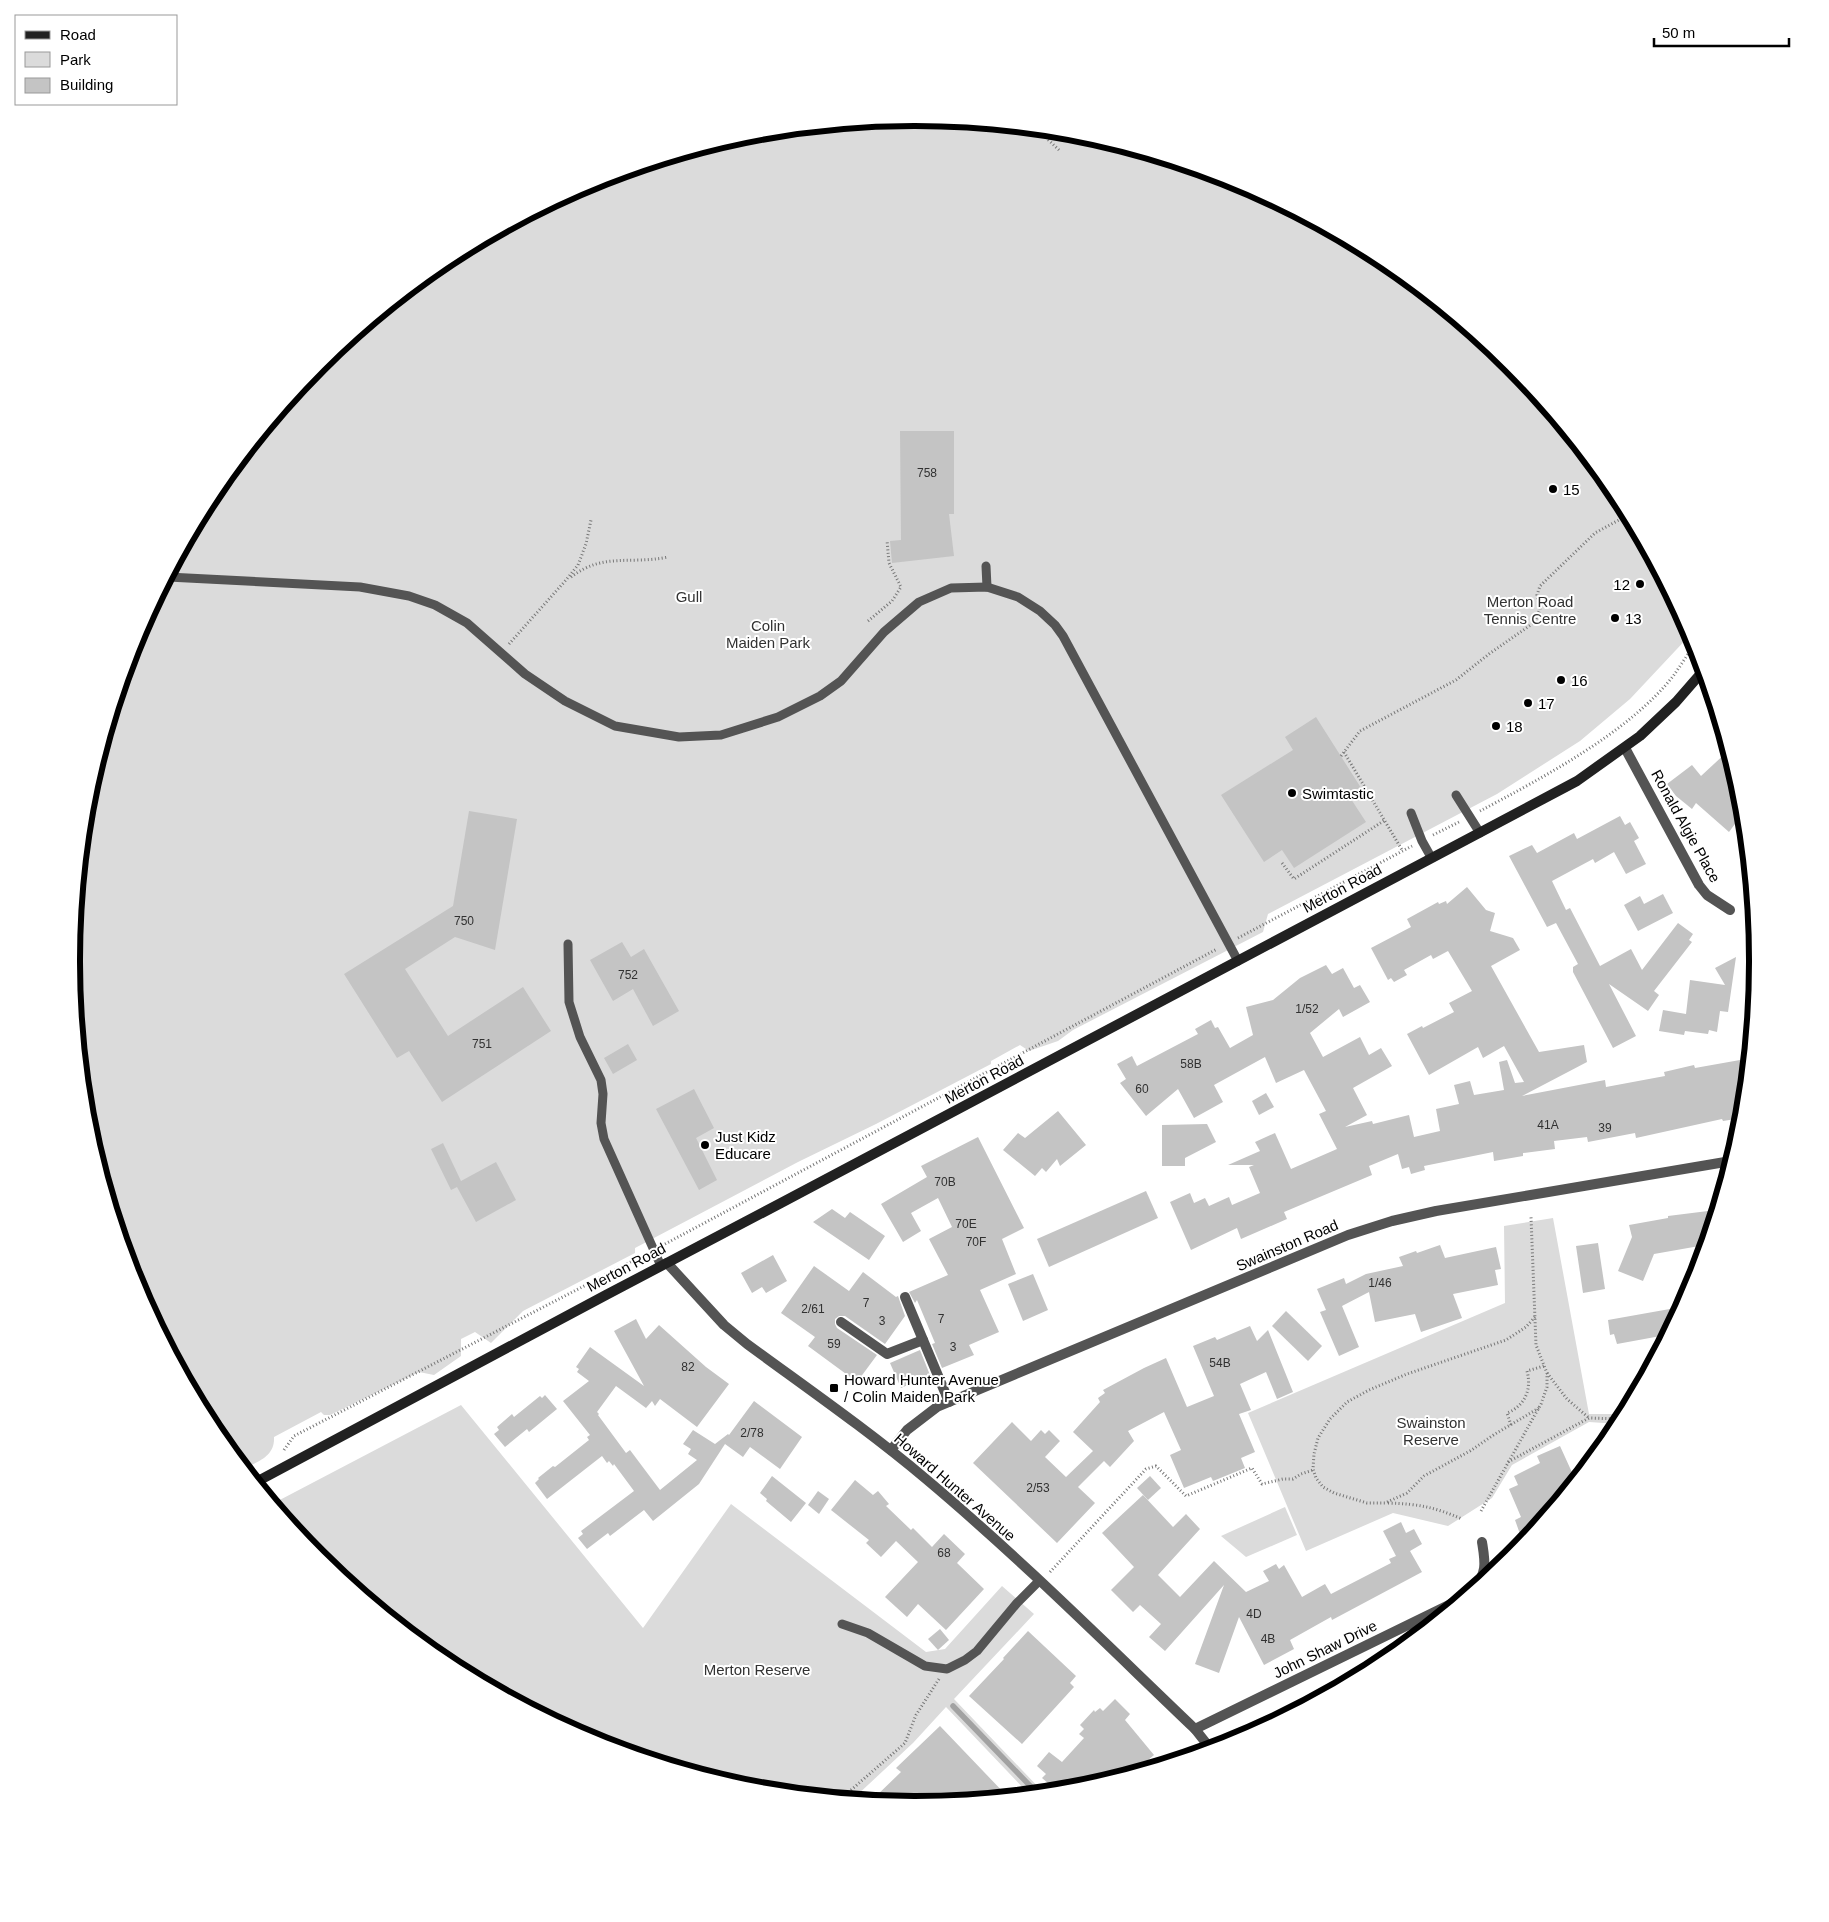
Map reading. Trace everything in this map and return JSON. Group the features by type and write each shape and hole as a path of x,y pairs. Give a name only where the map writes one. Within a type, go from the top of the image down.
{"main road":[{"name":"Merton Road","path":"261,1479 1577,781 1625,748 1662,716 1698,676"}],"street":[{"name":"Ronald Algie Place","path":"1625,748 1699,885 1707,895 1730,910"},
{"name":"Swainston Road","path":"891,1450 907,1430 923,1416 949,1402 1348,1236 1392,1221 1436,1211 1724,1162"},
{"name":"Howard Hunter Avenue","path":"664,1265 724,1325 747,1344 891,1450 961,1510 1039,1581 1195,1730 1206,1743"},
{"path":"905,1297 949,1402"},
{"path":"841,1322 887,1354 923,1340"},
{"path":"1482,1542 1486,1562 1485,1570"},
{"name":"John Shaw Drive","path":"1195,1730 1438,1610"}],"lane":[{"path":"986,566 987,587"},
{"path":"174,577 360,587 409,596 435,605 467,623 525,674 565,701 615,726 679,737 721,735 778,717 820,696 841,681 884,632 919,602 951,588 987,587 1018,597 1040,611 1055,625 1063,636 1227,944 1238,961"},
{"path":"1456,795 1480,833"},
{"path":"1411,813 1422,841 1431,857"},
{"path":"568,944 569,1002 580,1037 601,1080 603,1094 601,1124 604,1139 664,1265"},
{"path":"842,1624 868,1633 925,1666 947,1669 965,1660 976,1651 1017,1603 1039,1581"}],"path":[{"path":"1047,138 1060,150"},
{"path":"1341,756 1360,731 1456,680 1535,622 1540,609 1538,595 1540,586 1595,533 1622,519"},
{"path":"501,652 566,580 582,556 591,520"},
{"path":"868,621 892,601 901,587 889,562 887,540"},
{"path":"566,580 584,567 598,562 668,557"},
{"path":"799,1170 1402,850 1546,776 1617,728 1652,699 1668,682 1689,652"},
{"path":"1344,752 1386,820 1402,850"},
{"path":"1282,863 1294,879 1386,820"},
{"path":"1531,1217 1536,1344 1547,1373 1567,1399 1589,1418"},
{"path":"284,1451 294,1436 533,1311"},
{"path":"1462,1519 1437,1508 1415,1504 1367,1503 1334,1493 1323,1487 1313,1470 1318,1438 1330,1419 1347,1402 1369,1390 1407,1374 1484,1351 1517,1334 1535,1317"},
{"path":"1511,1425 1507,1413 1520,1406 1525,1399 1529,1384 1528,1371 1544,1366"},
{"path":"1481,1511 1539,1408 1547,1387 1547,1373"},
{"path":"1385,1504 1407,1493 1424,1476 1470,1451 1539,1408"},
{"path":"1508,1463 1589,1418 1611,1419"},
{"path":"1050,1572 1146,1468 1156,1466 1186,1496 1252,1468 1262,1484 1283,1479 1293,1479 1313,1470"},
{"path":"848,1793 904,1743 916,1715 947,1669"}],"green space":[{"name":"Colin Maiden Park","path":"914,126 969,128 1023,134 1077,143 1130,155 1183,171 1234,190 1332,238 1378,267 1423,299 1465,334 1505,371 1577,453 1608,497 1637,544 1663,592 1685,641 1630,699 1580,741 1497,794 1268,914 1263,932 1073,1030 1058,1041 1029,1051 1020,1045 991,1061 991,1064 798,1162 635,1248 635,1253 523,1311 491,1343 475,1332 461,1339 461,1356 434,1375 419,1372 330,1415 324,1415 321,1412 274,1437 272,1449 261,1460 250,1466 221,1425 192,1378 166,1330 124,1229 108,1177 96,1124 87,1070 82,1016 80,961 82,906 87,852 96,798 108,745 124,693 166,592 192,544 221,497 252,453 287,411 324,371 406,299 451,267 497,238 545,213 595,190 646,171 699,155 752,143 860,128"},
{"name":"Swainston Reserve","path":"1553,1218 1589,1414 1615,1414 1609,1423 1589,1422 1512,1465 1492,1498 1448,1526 1393,1513 1306,1551 1248,1413 1505,1303 1504,1226"},
{"name":"Merton Reserve","path":"461,1405 643,1628 731,1504 926,1652 945,1649 1002,1586 1034,1614 954,1699 1037,1786 1023,1788 946,1707 913,1743 858,1794 752,1779 699,1767 646,1751 595,1732 497,1684 451,1655 406,1623 324,1551 278,1501"},
{"path":"1285,1507 1297,1535 1246,1557 1221,1536"}],"building":[{"path":"900,431 954,431 954,514 949,514 954,556 892,563 890,541 901,540"},
{"name":"Swimtastic","path":"1316,717 1363,791 1351,799 1366,822 1294,868 1282,850 1264,862 1221,795 1293,750 1285,737"},
{"path":"1723,755 1737,821 1729,832 1696,803 1692,809 1676,796 1667,784 1692,765 1701,776"},
{"path":"469,811 517,819 495,950 455,937 405,969 448,1036 523,987 551,1031 442,1102 409,1051 397,1058 344,974 453,906"},
{"path":"1620,816 1625,825 1630,822 1639,838 1634,841 1646,864 1626,874 1614,852 1595,863 1593,859 1552,881 1566,910 1570,908 1600,966 1631,949 1642,970 1678,923 1693,934 1689,940 1692,942 1654,991 1659,995 1648,1011 1609,984 1636,1036 1613,1048 1573,972 1573,967 1578,964 1556,923 1547,927 1509,856 1532,845 1537,853 1574,833 1577,839"},
{"path":"1467,887 1486,910 1495,913 1490,931 1513,938 1520,950 1491,966 1539,1052 1584,1045 1587,1062 1522,1096 1605,1080 1606,1087 1665,1076 1664,1072 1694,1065 1695,1068 1740,1060 1742,1071 1734,1119 1723,1121 1722,1119 1636,1138 1635,1133 1588,1142 1587,1137 1554,1141 1555,1149 1523,1153 1523,1156 1494,1161 1493,1152 1424,1166 1425,1170 1411,1174 1409,1167 1402,1169 1398,1154 1369,1166 1372,1175 1284,1212 1287,1219 1241,1239 1237,1228 1191,1250 1170,1202 1190,1193 1194,1203 1205,1198 1209,1206 1229,1197 1232,1205 1260,1193 1249,1167 1254,1165 1228,1165 1260,1151 1255,1142 1275,1133 1291,1169 1337,1149 1319,1114 1326,1111 1304,1070 1276,1083 1265,1057 1214,1085 1223,1102 1194,1118 1178,1089 1146,1116 1120,1083 1126,1079 1117,1064 1132,1056 1137,1066 1198,1034 1195,1029 1211,1020 1215,1028 1218,1027 1230,1048 1253,1035 1246,1007 1273,1000 1300,978 1326,965 1332,974 1343,968 1354,988 1360,985 1370,1002 1343,1017 1339,1009 1310,1033 1323,1057 1360,1037 1369,1055 1381,1048 1392,1066 1353,1088 1367,1115 1345,1127 1372,1121 1373,1124 1409,1115 1414,1137 1440,1131 1436,1109 1459,1104 1454,1085 1470,1081 1474,1095 1504,1090 1499,1062 1507,1060 1515,1083 1524,1082 1504,1046 1483,1058 1478,1047 1429,1075 1407,1034 1454,1012 1449,1003 1472,991 1448,951 1433,959 1431,955 1404,970 1407,975 1394,982 1391,978 1388,980 1371,948 1411,927 1407,919 1438,902 1439,904 1446,901 1447,904"},
{"path":"1663,894 1673,913 1638,931 1624,905 1640,896 1644,904"},
{"path":"622,942 631,957 644,949 679,1011 653,1026 633,989 613,1001 590,960"},
{"path":"1736,957 1728,1012 1720,1011 1717,1032 1709,1030 1708,1034 1685,1031 1684,1035 1659,1031 1663,1010 1686,1014 1690,980 1725,985 1715,968"},
{"path":"628,1044 637,1060 613,1074 604,1058"},
{"path":"694,1089 714,1128 696,1138 717,1180 699,1190 656,1109"},
{"path":"1266,1093 1274,1107 1259,1115 1252,1101"},
{"path":"1058,1111 1086,1145 1060,1166 1057,1159 1046,1172 1042,1168 1035,1176 1003,1150 1018,1133 1025,1138"},
{"path":"1207,1124 1216,1142 1185,1158 1185,1166 1162,1166 1162,1125"},
{"path":"978,1137 1024,1228 1002,1239 1016,1274 980,1290 999,1332 969,1345 974,1355 942,1368 932,1344 935,1343 917,1300 915,1303 909,1292 948,1275 929,1239 952,1227 938,1198 911,1213 921,1231 903,1242 881,1204 927,1177 921,1166"},
{"path":"443,1143 461,1181 496,1162 516,1200 476,1222 457,1187 451,1190 431,1149"},
{"path":"1146,1191 1158,1218 1049,1267 1037,1239"},
{"path":"832,1209 845,1218 850,1212 885,1236 869,1260 813,1222"},
{"path":"1711,1211 1698,1246 1654,1254 1643,1281 1618,1271 1632,1237 1629,1225 1668,1218 1668,1216"},
{"path":"1598,1243 1605,1289 1583,1293 1576,1246"},
{"path":"1440,1245 1445,1258 1496,1247 1501,1269 1495,1270 1498,1285 1453,1294 1462,1318 1421,1332 1415,1314 1375,1322 1369,1292 1342,1306 1359,1347 1339,1356 1320,1312 1326,1310 1317,1289 1344,1278 1346,1284 1366,1274 1403,1266 1399,1257"},
{"path":"773,1255 787,1281 766,1293 762,1287 752,1293 741,1273"},
{"path":"814,1266 849,1291 863,1272 896,1297 898,1296 905,1316 885,1344 845,1316 839,1316 835,1319 837,1328 877,1355 857,1382 808,1346 815,1337 781,1313"},
{"path":"1033,1274 1048,1310 1023,1321 1008,1284"},
{"path":"1672,1309 1660,1336 1617,1344 1614,1334 1610,1335 1608,1320"},
{"path":"1286,1311 1322,1346 1308,1361 1272,1326"},
{"path":"636,1319 646,1339 659,1325 706,1367 729,1384 697,1427 660,1399 655,1406 652,1401 646,1408 616,1386 597,1412 626,1453 630,1450 660,1490 697,1460 688,1454 691,1449 683,1444 693,1430 715,1444 729,1435 754,1401 802,1437 780,1469 750,1447 743,1457 725,1444 699,1484 653,1521 644,1510 610,1536 608,1533 587,1549 578,1538 583,1534 581,1531 634,1491 614,1464 613,1466 609,1461 607,1463 602,1456 547,1499 535,1483 538,1478 553,1466 555,1467 589,1440 587,1437 590,1435 563,1401 589,1381 577,1372 579,1369 576,1367 590,1347 644,1386 614,1331"},
{"path":"1250,1326 1257,1341 1268,1330 1293,1392 1277,1399 1266,1372 1240,1384 1251,1410 1239,1414 1255,1452 1241,1458 1245,1468 1213,1481 1211,1477 1184,1488 1170,1455 1181,1450 1164,1412 1128,1431 1134,1441 1110,1467 1104,1461 1078,1487 1095,1503 1057,1543 973,1463 1012,1422 1031,1441 1041,1430 1045,1434 1049,1430 1060,1441 1045,1457 1066,1477 1093,1451 1073,1432 1100,1402 1098,1398 1105,1393 1103,1390 1166,1358 1187,1407 1214,1396 1193,1346 1215,1337 1217,1340"},
{"path":"920,1350 930,1375 901,1388 890,1363"},
{"path":"545,1395 557,1409 529,1432 527,1429 505,1447 494,1434 499,1430 497,1427 512,1414 514,1417 540,1396 542,1398"},
{"path":"1560,1446 1573,1474 1520,1534 1515,1520 1521,1517 1509,1489 1518,1485 1514,1476 1540,1463 1537,1456"},
{"path":"772,1476 806,1503 791,1522 766,1501 767,1499 760,1493"},
{"path":"1150,1476 1161,1488 1148,1500 1137,1488"},
{"path":"855,1480 873,1495 878,1491 889,1504 886,1506 911,1530 913,1528 932,1547 944,1534 965,1554 957,1563 984,1589 946,1630 918,1604 907,1617 885,1597 918,1562 896,1541 881,1557 866,1543 869,1540 831,1510"},
{"path":"818,1491 829,1499 819,1514 808,1505"},
{"path":"1143,1495 1173,1527 1186,1514 1200,1529 1158,1575 1180,1597 1214,1561 1246,1592 1269,1581 1263,1571 1276,1564 1279,1569 1284,1565 1302,1597 1325,1584 1331,1594 1391,1563 1389,1559 1396,1556 1383,1531 1401,1522 1406,1533 1414,1529 1422,1544 1410,1551 1422,1572 1332,1620 1331,1617 1290,1640 1294,1649 1264,1665 1239,1617 1219,1673 1195,1664 1224,1585 1165,1651 1149,1637 1161,1624 1140,1605 1133,1612 1111,1590 1134,1567 1102,1533"},
{"path":"940,1629 949,1640 938,1650 928,1639"},
{"path":"1028,1631 1076,1676 1070,1683 1074,1687 1022,1744 969,1696"},
{"path":"1115,1699 1130,1714 1125,1720 1154,1755 1145,1762 1130,1767 1049,1784 1042,1778 1046,1774 1037,1766 1049,1752 1062,1762 1084,1738 1079,1734 1084,1729 1080,1725 1094,1710 1095,1712 1100,1708 1103,1711"},
{"path":"940,1726 1002,1790 969,1794 914,1796 878,1795 901,1772 896,1768"}],"waterway":[{"path":"953,1706 1031,1787"}],"place":[{"name":"15","path":"1553,489"},
{"name":"12","path":"1640,584"},
{"name":"13","path":"1615,618"},
{"name":"16","path":"1561,680"},
{"name":"17","path":"1528,703"},
{"name":"18","path":"1496,726"},
{"name":"Swimtastic","path":"1292,793"},
{"name":"Just Kidz Educare","path":"705,1145"},
{"name":"Howard Hunter Avenue / Colin Maiden Park","path":"834,1388"}],"park label":[{"name":"Gull","path":"689,596"},
{"name":"Merton Road Tennis Centre","path":"1530,610"}]}
